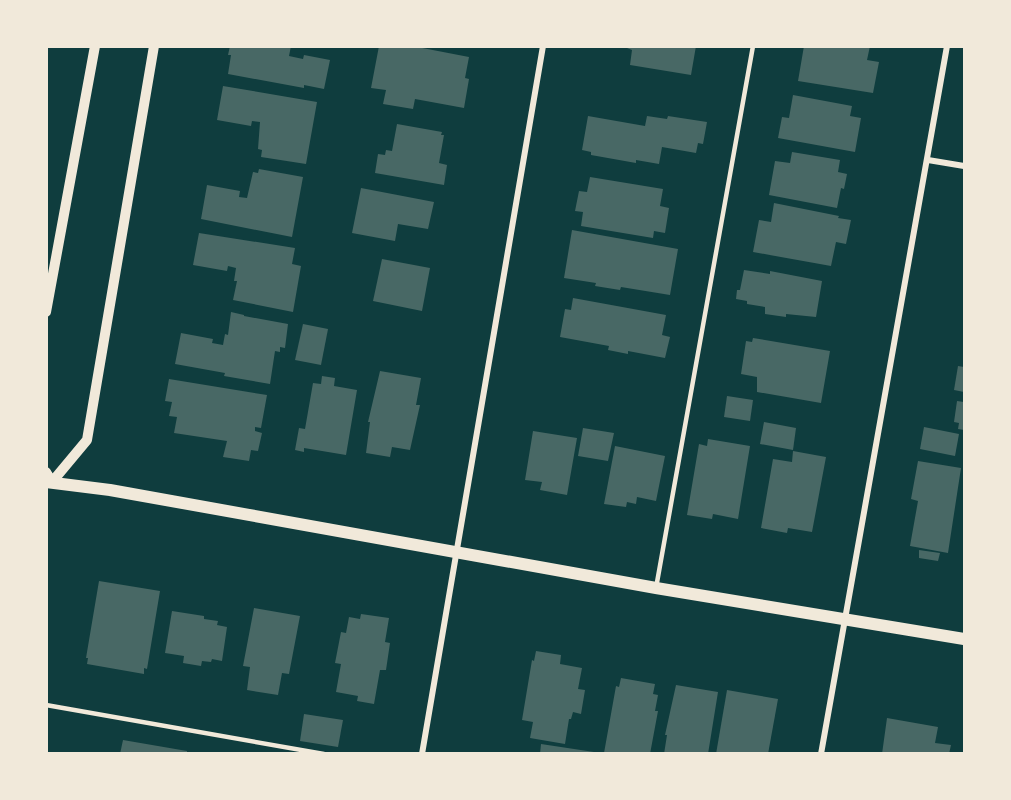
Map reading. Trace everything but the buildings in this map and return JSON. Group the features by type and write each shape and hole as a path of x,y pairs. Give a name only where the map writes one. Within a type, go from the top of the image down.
{"main road":[{"path":"48,479 656,588 964,639"}],"street":[{"path":"46,312 95,46"},
{"path":"48,479 87,440 153,46"},
{"path":"422,753 543,46"},
{"path":"821,753 947,46"},
{"path":"928,160 964,166"}],"lane":[{"path":"656,588 753,46"},
{"path":"46,705 324,753"}]}
